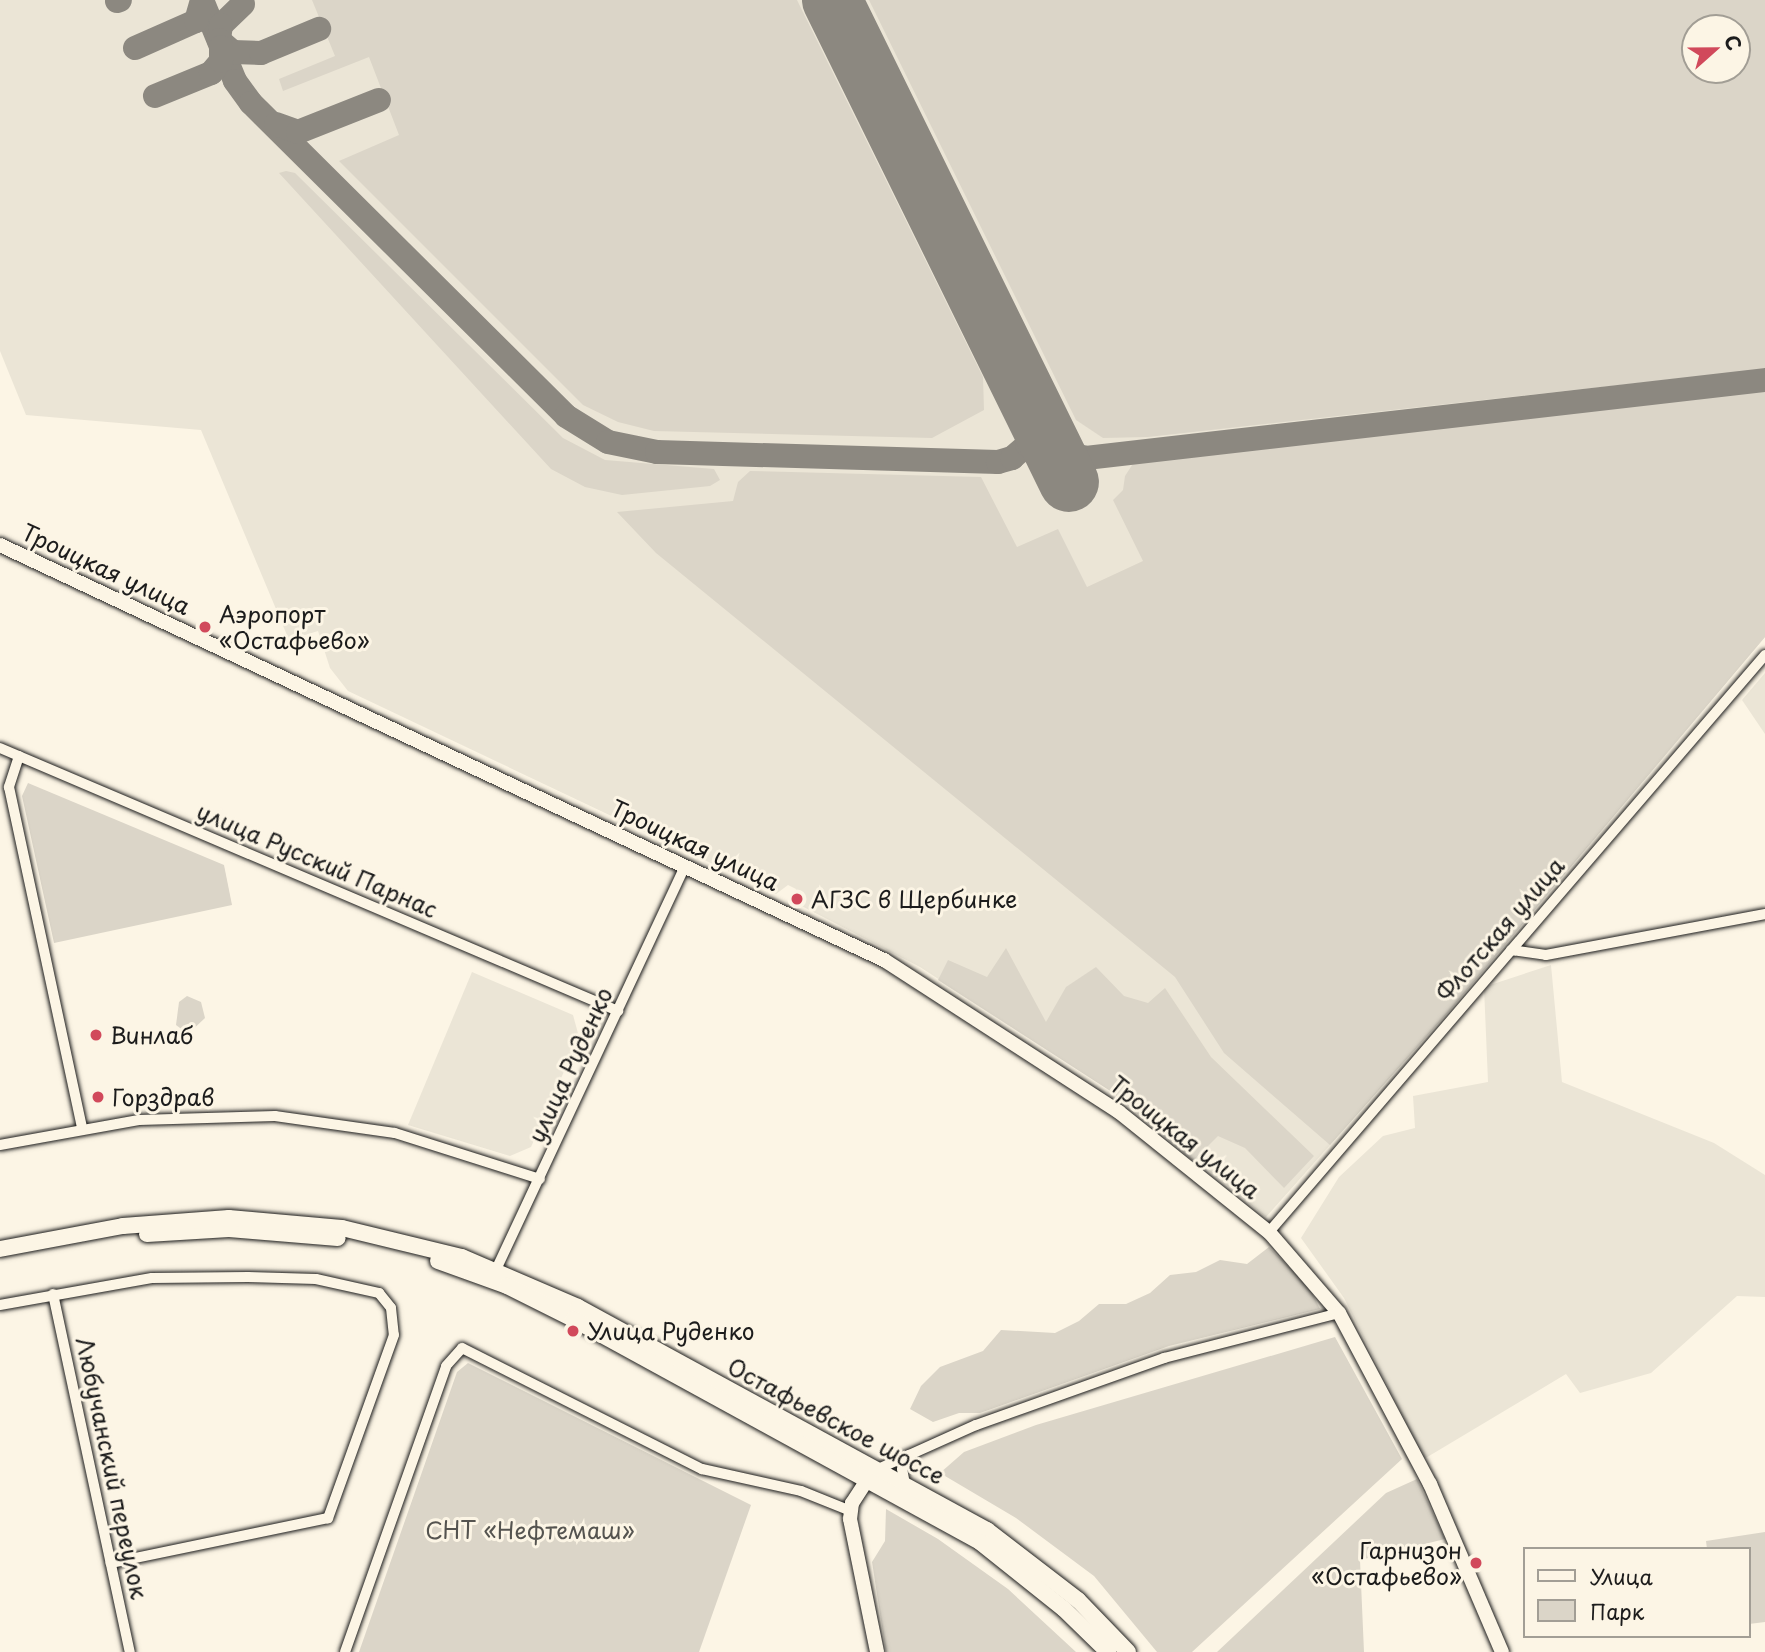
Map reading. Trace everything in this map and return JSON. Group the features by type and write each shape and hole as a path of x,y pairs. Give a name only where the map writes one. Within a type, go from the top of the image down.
{"main road":[{"name":"Остафьевское шоссе","path":"0,1249 176,1220 286,1220 397,1239 578,1307 872,1473 980,1542 1064,1609 1108,1652"},
{"name":"Остафьевское шоссе","path":"0,1259 123,1237 229,1229 339,1238 399,1250 493,1275"},
{"name":"Остафьевское шоссе","path":"872,1473 905,1484 987,1530 1078,1600 1128,1652"}],"street":[{"name":"Троицкая улица","path":"0,545 845,940 917,979 1093,1093 1269,1232 1339,1313 1430,1485 1502,1652"},
{"name":"Флотская улица","path":"1269,1232 1765,655"},
{"name":"улица Русский Парнас","path":"0,748 618,1011"},
{"path":"19,756 9,787 82,1128"},
{"name":"улица Руденко","path":"493,1275 685,866"},
{"path":"1511,950 1546,955 1765,914"},
{"path":"0,1145 82,1128 191,1115 314,1120 427,1141 540,1179"},
{"path":"0,1305 152,1278 316,1279 379,1293 391,1308 394,1335 328,1518 111,1563"},
{"name":"Любучанский переулок","path":"53,1294 130,1652"},
{"path":"877,1652 851,1511 872,1473 910,1453 1164,1358 1339,1313"},
{"path":"345,1652 446,1366 462,1348 702,1469 801,1491 851,1511"},
{"path":"905,1484 902,1464 910,1453"}],"shaded area":[{"path":"0,0 1765,0 1765,637 1450,1010 1266,1217 1112,1092 920,967 794,902 796,889 788,885 776,894 348,691 330,668 318,631 289,640 201,430 26,415 0,351"},
{"path":"1765,673 1765,734 1742,700"},
{"path":"1551,965 1562,1082 1714,1143 1765,1175 1765,1297 1737,1296 1651,1373 1580,1393 1566,1374 1424,1459 1344,1298 1301,1238 1339,1177 1383,1136 1415,1128 1413,1096 1488,1082 1484,987"},
{"path":"472,972 573,1015 579,1037 531,1147 510,1156 408,1125"}],"green space":[{"path":"312,0 797,0 983,377 984,410 932,438 654,431 618,422 583,405 339,161 399,135 369,57 283,91 279,79 335,56"},
{"path":"869,0 1765,0 1765,369 1148,437 1103,438 1076,420"},
{"path":"279,173 295,173 563,438 605,460 714,469 720,480 710,486 622,495 585,487 551,469"},
{"path":"1765,386 1765,637 1450,1010 1330,1145 1224,1053 1175,977 656,553 617,512 733,501 738,482 750,471 981,477 1017,547 1058,529 1087,587 1143,561 1113,500 1123,490 1125,476 1138,456"},
{"path":"28,783 224,865 232,905 54,943 22,796"},
{"path":"1006,948 1046,1022 1066,987 1096,967 1124,996 1148,1003 1165,988 1211,1057 1314,1156 1284,1188 1245,1148 1218,1136 1193,1161 1112,1092 938,980 948,960 987,977"},
{"path":"187,996 201,1002 205,1018 188,1034 176,1025 179,1002"},
{"path":"1269,1247 1309,1287 1320,1309 1169,1346 980,1413 959,1413 933,1422 910,1409 921,1386 940,1367 983,1351 1001,1330 1055,1333 1079,1321 1099,1304 1126,1304 1150,1293 1170,1275 1196,1272 1220,1260 1247,1264"},
{"path":"1335,1337 1402,1459 1192,1652 1157,1652 1094,1576 1016,1518 940,1473 964,1452 1036,1425"},
{"name":"СНТ «Нефтемаш»","path":"468,1363 751,1505 699,1652 359,1652 457,1372"},
{"path":"1417,1479 1445,1539 1360,1560 1364,1652 1217,1652 1386,1493"},
{"path":"886,1509 938,1539 1008,1589 1076,1652 886,1652 872,1562 885,1541"},
{"path":"1765,1532 1765,1622 1751,1624 1751,1547 1707,1547 1706,1541"}],"taxiway":[{"path":"202,0 235,81 251,103 566,416 608,442 657,452 998,462 1012,458 1027,445 1035,422 1033,408"},
{"path":"135,48 196,21 202,0"},
{"path":"243,4 221,25 219,40 233,52 261,53 319,29"},
{"path":"155,96 211,73 221,61 221,47"},
{"path":"276,124 298,132 379,100"},
{"path":"1054,450 1086,458 1765,380"}],"runway":[{"path":"832,0 1069,482"}],"place":[{"name":"Аэропорт «Остафьево»","path":"205,627"},
{"name":"АГЗС в Щербинке","path":"797,899"},
{"name":"Винлаб","path":"96,1035"},
{"name":"Горздрав","path":"98,1097"},
{"name":"Улица Руденко","path":"573,1331"},
{"name":"Гарнизон «Остафьево»","path":"1476,1563"}]}
